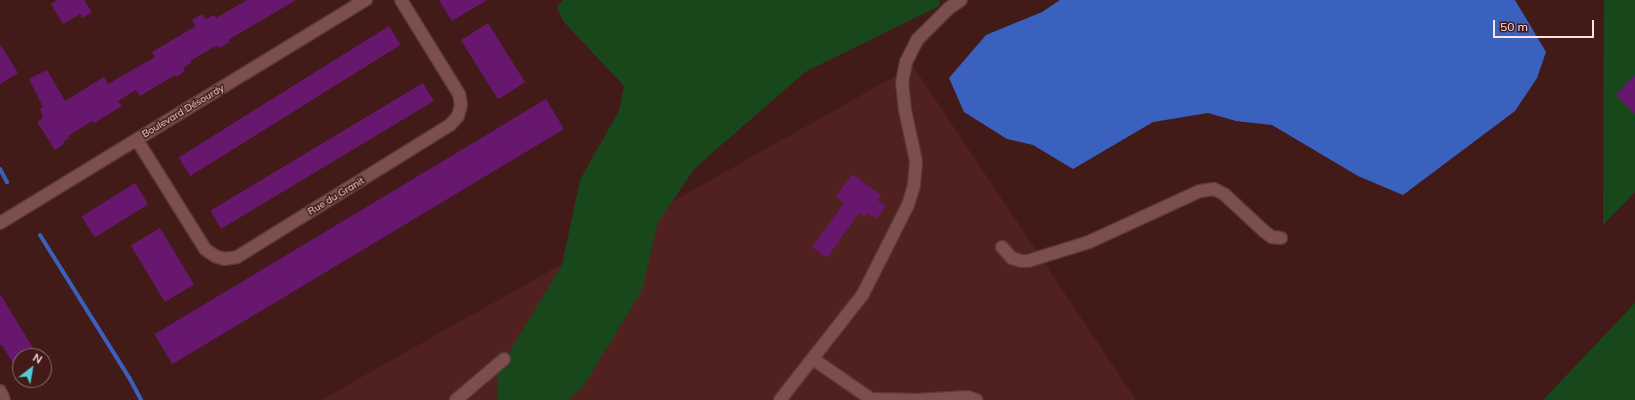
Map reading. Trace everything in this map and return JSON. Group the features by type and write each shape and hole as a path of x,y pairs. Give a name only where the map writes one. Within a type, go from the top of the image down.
{"street":[{"name":"Boulevard Désourdy","path":"0,223 366,0"},
{"name":"Rue du Granit","path":"136,140 205,249 215,256 225,259 237,257 450,125 458,116 461,105 459,94 402,0"},
{"path":"780,400 863,294 908,205 914,185 916,161 905,110 902,83 906,62 917,40 939,17 961,0"},
{"path":"1002,247 1012,258 1021,261 1028,261 1089,242 1200,191 1214,189 1224,194 1265,232 1272,237 1281,238"},
{"path":"456,400 504,359"},
{"path":"812,359 871,399 916,400 968,397 976,400"},
{"path":"0,391 4,400"}],"shaded area":[{"path":"913,66 1136,400 321,400"}],"green space":[{"path":"563,0 940,0 939,6 805,72 695,168 658,222 642,290 583,387 567,400 498,400 497,372 562,265 580,180 619,111 624,86 563,21 557,7"},
{"path":"1604,0 1635,0 1635,192 1603,225"},
{"path":"1635,303 1635,400 1543,400"}],"water":[{"path":"1060,0 1515,0 1546,52 1537,78 1515,111 1403,195 1358,176 1272,125 1236,121 1208,113 1153,122 1073,169 1033,145 1007,139 964,112 949,78 986,35 1042,12"}],"building":[{"path":"57,0 84,0 92,12 82,18 80,14 63,24 51,4"},
{"path":"247,0 296,0 228,40 230,42 219,48 217,46 212,48 190,61 191,63 183,68 185,71 176,77 175,75 140,96 136,90 118,101 122,106 94,123 92,121 68,136 69,138 63,142 64,144 55,150 37,122 43,118 40,108 43,107 29,79 47,70 65,101 104,77 108,84 155,57 152,52 196,26 192,20 202,14 206,19 214,15 216,18"},
{"path":"439,0 487,0 452,21"},
{"path":"488,23 525,82 498,99 461,40"},
{"path":"389,26 401,45 190,176 179,157"},
{"path":"0,44 18,73 0,84"},
{"path":"1635,75 1635,114 1616,95"},
{"path":"423,83 434,101 221,229 210,211"},
{"path":"546,99 564,129 172,364 154,334"},
{"path":"852,174 881,195 877,200 886,206 876,219 867,213 864,217 859,213 827,258 812,247 844,203 836,197"},
{"path":"135,183 148,204 95,238 82,216"},
{"path":"160,228 194,285 165,302 131,246"},
{"path":"0,294 33,348 12,348 12,362 2,345 0,345"}],"waterway":[{"path":"0,169 7,182"},
{"path":"40,235 130,379 141,400"}]}
